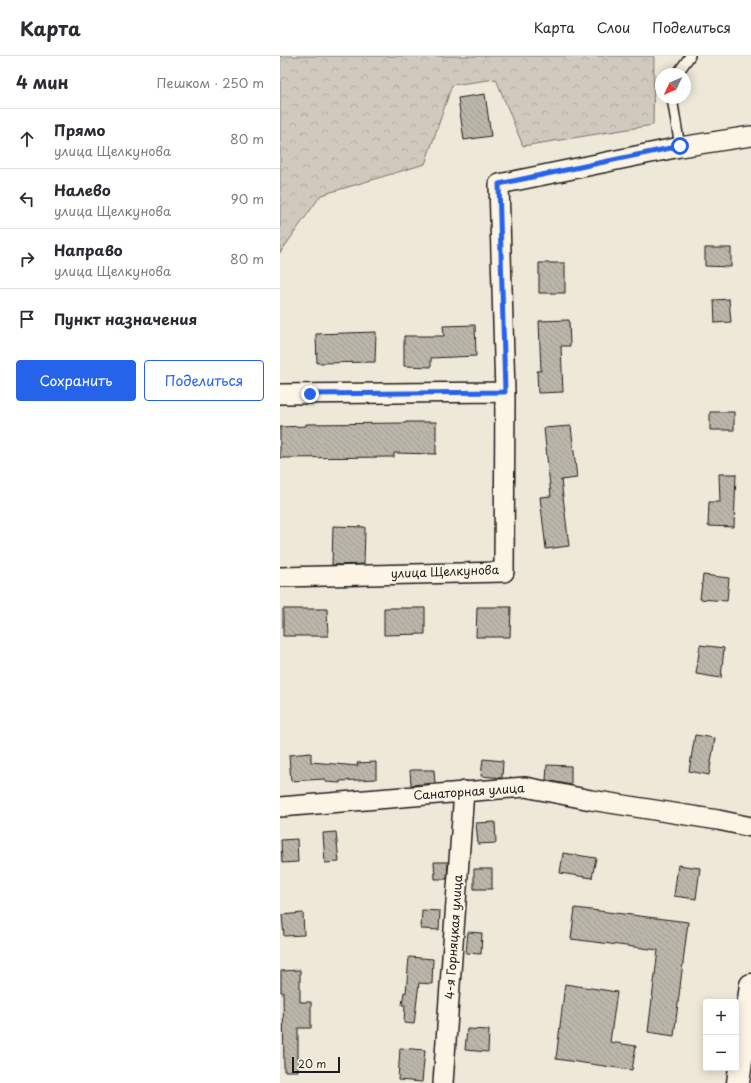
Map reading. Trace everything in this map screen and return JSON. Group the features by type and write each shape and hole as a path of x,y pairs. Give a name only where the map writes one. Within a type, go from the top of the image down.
{"main road":[{"path":"738,1083 751,985"}],"street":[{"name":"улица Щелкунова","path":"280,576 504,572 505,392 499,184 680,146 751,136"},
{"path":"280,394 505,392"},
{"name":"Санаторная улица","path":"280,807 525,787 591,800 718,820 751,827"},
{"name":"4-я Горняцкая улица","path":"443,1083 464,791"}],"lane":[{"path":"681,68 690,56"},
{"path":"673,104 680,146"}],"green space":[{"path":"280,56 654,56 653,125 523,146 496,79 452,85 425,164 321,195 280,253"}],"building":[{"path":"485,94 491,136 464,140 458,98"},
{"path":"705,248 731,248 731,267 705,266"},
{"path":"539,263 565,263 565,293 539,293"},
{"path":"729,299 731,322 715,323 714,300"},
{"path":"569,320 570,346 561,346 563,392 538,393 537,371 541,371 539,321"},
{"path":"475,325 476,356 431,358 431,367 404,366 404,336 444,336 443,326"},
{"path":"376,332 375,362 317,363 316,334"},
{"path":"710,412 734,412 734,430 710,430"},
{"path":"436,422 436,454 394,453 394,457 280,458 280,427 306,426 306,424"},
{"path":"571,426 577,478 561,480 569,546 546,549 540,497 551,496 544,428"},
{"path":"719,474 736,474 734,527 708,526 709,502 720,502"},
{"path":"333,526 365,527 364,564 332,565"},
{"path":"703,575 729,578 727,601 700,599"},
{"path":"477,607 511,607 510,637 476,637"},
{"path":"384,608 425,608 425,634 384,635"},
{"path":"283,609 327,609 328,636 283,636"},
{"path":"700,645 724,648 721,678 696,674"},
{"path":"695,735 715,738 709,775 689,771"},
{"path":"311,753 311,762 358,766 357,763 376,762 376,779 340,781 340,783 325,782 325,779 291,781 289,755"},
{"path":"483,759 503,761 502,778 481,776"},
{"path":"547,765 571,766 571,785 546,780"},
{"path":"410,770 434,770 435,783 411,785"},
{"path":"495,822 496,843 478,844 476,823"},
{"path":"336,832 339,862 325,863 323,833"},
{"path":"297,839 298,862 282,863 281,840"},
{"path":"563,853 596,858 592,878 560,873"},
{"path":"434,862 448,862 447,879 435,879"},
{"path":"678,865 700,868 696,899 674,896"},
{"path":"474,869 492,869 492,889 474,889"},
{"path":"575,908 688,922 674,1036 648,1032 658,950 571,939"},
{"path":"422,910 440,911 439,930 421,929"},
{"path":"303,913 304,935 284,936 282,915"},
{"path":"468,932 482,933 481,954 466,953"},
{"path":"409,957 433,959 432,984 419,983 414,1024 404,1023 405,1005 402,1005 404,992 406,993"},
{"path":"300,970 300,1002 311,1002 311,1028 298,1028 298,1071 284,1071 283,992 281,992 281,971"},
{"path":"565,984 617,992 610,1042 636,1046 632,1070 556,1059"},
{"path":"467,1029 489,1030 488,1052 465,1050"},
{"path":"400,1048 425,1050 422,1082 398,1080"}],"route":[{"path":"310,394 505,392 499,184 680,146"}]}
